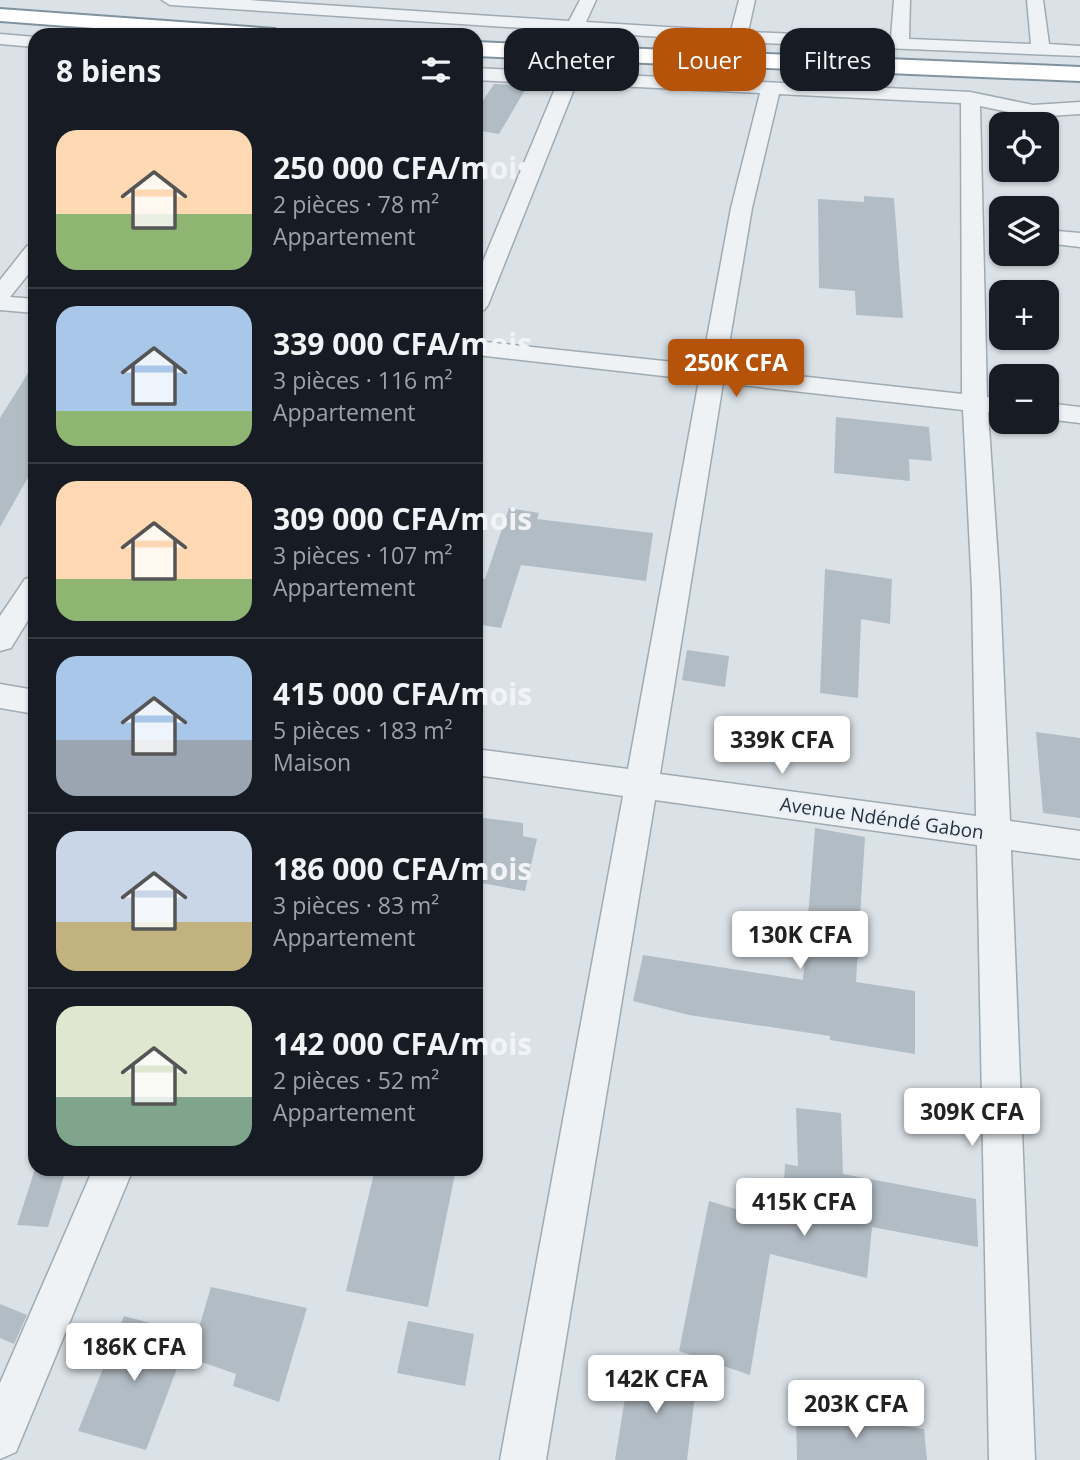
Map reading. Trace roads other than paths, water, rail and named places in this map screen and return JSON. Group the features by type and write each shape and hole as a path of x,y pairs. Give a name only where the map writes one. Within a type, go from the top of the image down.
{"highway":[{"path":"5,21 176,28"},
{"path":"483,49 1080,74"}],"street":[{"path":"170,0 653,32"},
{"path":"397,15 408,0"},
{"path":"576,27 588,0"},
{"path":"740,28 747,0"},
{"path":"900,43 902,0"},
{"path":"1035,0 1041,49"},
{"path":"134,25 172,10 209,1"},
{"path":"766,38 1080,51"},
{"path":"0,39 28,41"},
{"path":"483,74 504,75"},
{"path":"639,81 970,98 1042,112 1080,108"},
{"path":"523,1460 582,1104 680,571 710,373 771,87"},
{"path":"483,288 564,91"},
{"path":"970,98 980,229 988,405 986,590 1012,1460"},
{"path":"1059,238 1080,240"},
{"path":"0,295 28,260"},
{"path":"0,303 28,305"},
{"path":"483,349 988,405"},
{"path":"1059,413 1080,415"},
{"path":"0,640 28,597"},
{"path":"0,696 28,701"},
{"name":"Avenue Ndéndé Gabon","path":"483,763 1080,845"},
{"path":"0,1436 110,1176"}]}
